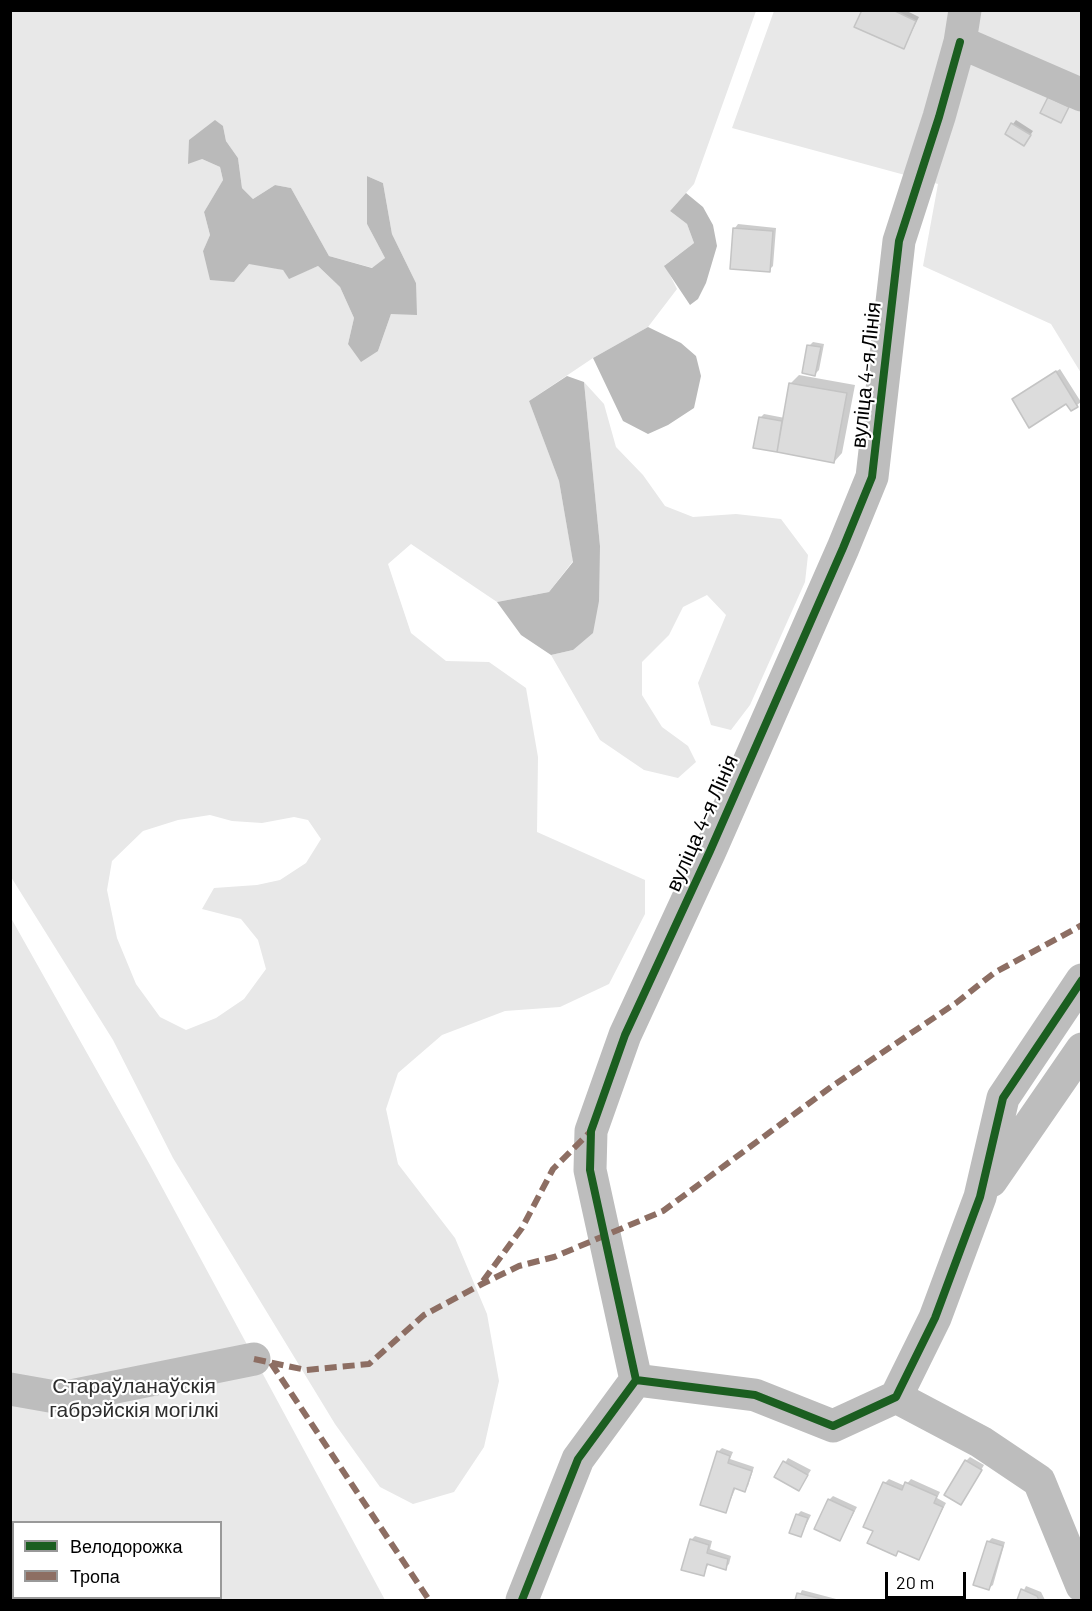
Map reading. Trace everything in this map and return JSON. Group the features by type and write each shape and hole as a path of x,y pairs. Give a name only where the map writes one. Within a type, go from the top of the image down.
{"street":[{"path":"963,26 1082,95"},
{"name":"вуліца 4-я Лінія","path":"636,1380 590,1170 591,1131 625,1035 720,830 872,477 899,240 939,117 963,26"},
{"path":"522,1600 578,1459 636,1380 755,1395 832,1426 896,1397 935,1318 980,1197 1003,1098 1082,980"},
{"path":"980,1197 1082,1049"},
{"path":"11,1387 62,1398 254,1359"},
{"path":"896,1397 981,1442 1038,1481 1082,1586"}],"green space":[{"path":"11,11 756,11 694,184 670,211 687,224 694,243 665,265 677,289 648,327 593,358 529,401 559,481 573,561 549,592 497,602 411,544 388,564 411,633 446,661 489,662 526,688 538,757 537,832 645,880 645,914 609,984 560,1007 505,1011 442,1035 398,1073 386,1109 398,1164 455,1238 487,1314 499,1381 484,1447 454,1492 413,1504 380,1487 335,1424 173,1158 113,1040 11,877","holes":["223,126 226,141 238,158 242,188 253,199 275,185 291,188 329,256 373,268 385,258 367,224 367,176 383,183 392,234 416,283 391,314 378,351 348,344 354,318 340,287 318,266 289,278 283,270 203,251 210,235 204,212 223,180 220,167 202,159","210,815 232,821 262,823 294,817 308,820 321,839 306,863 280,880 257,885 214,888 202,909 241,919 258,940 266,969 244,999 216,1018 186,1030 160,1017 136,984 117,938 107,890 112,861 143,831 178,820"]},
{"path":"774,11 1081,11 1081,373 1051,324 923,266 938,184 732,128"},
{"path":"584,382 604,404 616,447 643,475 665,506 693,517 736,514 781,519 808,555 805,582 750,705 731,730 711,725 698,683 726,615 707,595 683,607 669,635 642,662 642,695 662,727 688,746 696,762 678,778 644,770 600,740 551,655 573,650 600,546"},
{"name":"Стараўланаўскія габрэйскія могілкі","path":"11,918 150,1165 385,1600 11,1600"}],"shaded area":[{"path":"215,120 223,126 226,141 238,158 242,188 253,199 275,185 291,188 329,256 372,268 385,258 367,224 367,176 383,183 392,234 416,283 417,315 391,314 378,351 361,362 348,344 354,318 340,287 318,266 289,279 283,270 249,264 234,282 210,280 203,251 210,235 204,212 223,180 220,167 202,159 188,164 189,140"},
{"path":"686,193 703,207 713,225 717,246 706,283 698,299 690,305 664,266 694,243 687,224 670,211"},
{"path":"648,327 681,343 696,356 701,376 694,408 668,425 648,434 623,421 593,358"},
{"path":"567,376 584,382 600,546 599,601 593,633 573,650 551,655 521,635 497,602 549,592 573,562 559,481 529,401"}],"building":[{"path":"862,10 893,10 916,21 904,49 854,27"},
{"path":"1048,97 1069,107 1061,123 1040,113"},
{"path":"1011,123 1031,135 1024,146 1005,134"},
{"path":"733,228 773,231 770,272 730,269"},
{"path":"807,345 821,347 815,376 802,373"},
{"path":"1056,371 1078,407 1071,411 1066,404 1029,428 1012,399"},
{"path":"789,383 847,393 834,463 777,452"},
{"path":"759,417 782,421 777,452 753,448"},
{"path":"717,1451 730,1456 728,1463 752,1471 745,1492 734,1488 726,1513 700,1505"},
{"path":"965,1460 982,1470 961,1505 944,1495"},
{"path":"783,1461 808,1475 799,1491 774,1477"},
{"path":"883,1482 902,1490 905,1482 937,1496 934,1503 943,1507 919,1560 898,1551 896,1556 867,1543 873,1531 863,1527"},
{"path":"828,1499 854,1511 840,1541 814,1529"},
{"path":"796,1514 808,1518 801,1537 789,1533"},
{"path":"690,1539 709,1545 707,1553 728,1559 726,1570 707,1564 704,1576 681,1570"},
{"path":"987,1541 1003,1546 989,1590 973,1585"},
{"path":"1021,1589 1037,1596 1039,1600 1017,1600"},
{"path":"797,1593 826,1600 795,1600"}],"marked path":[{"path":"254,1359 306,1370 369,1364 424,1315 482,1284 519,1266 554,1257 663,1211 831,1087 956,1003 994,973 1082,925"},
{"path":"483,1281 522,1228 553,1169 591,1131"},
{"path":"271,1363 429,1600"}],"cycle path":[{"path":"522,1600 578,1459 636,1380 590,1170 591,1131 625,1035 710,851 872,477 899,241 939,117 960,42"},
{"path":"636,1380 755,1395 833,1426 896,1397 935,1318 980,1197 1003,1098 1082,980"}]}
